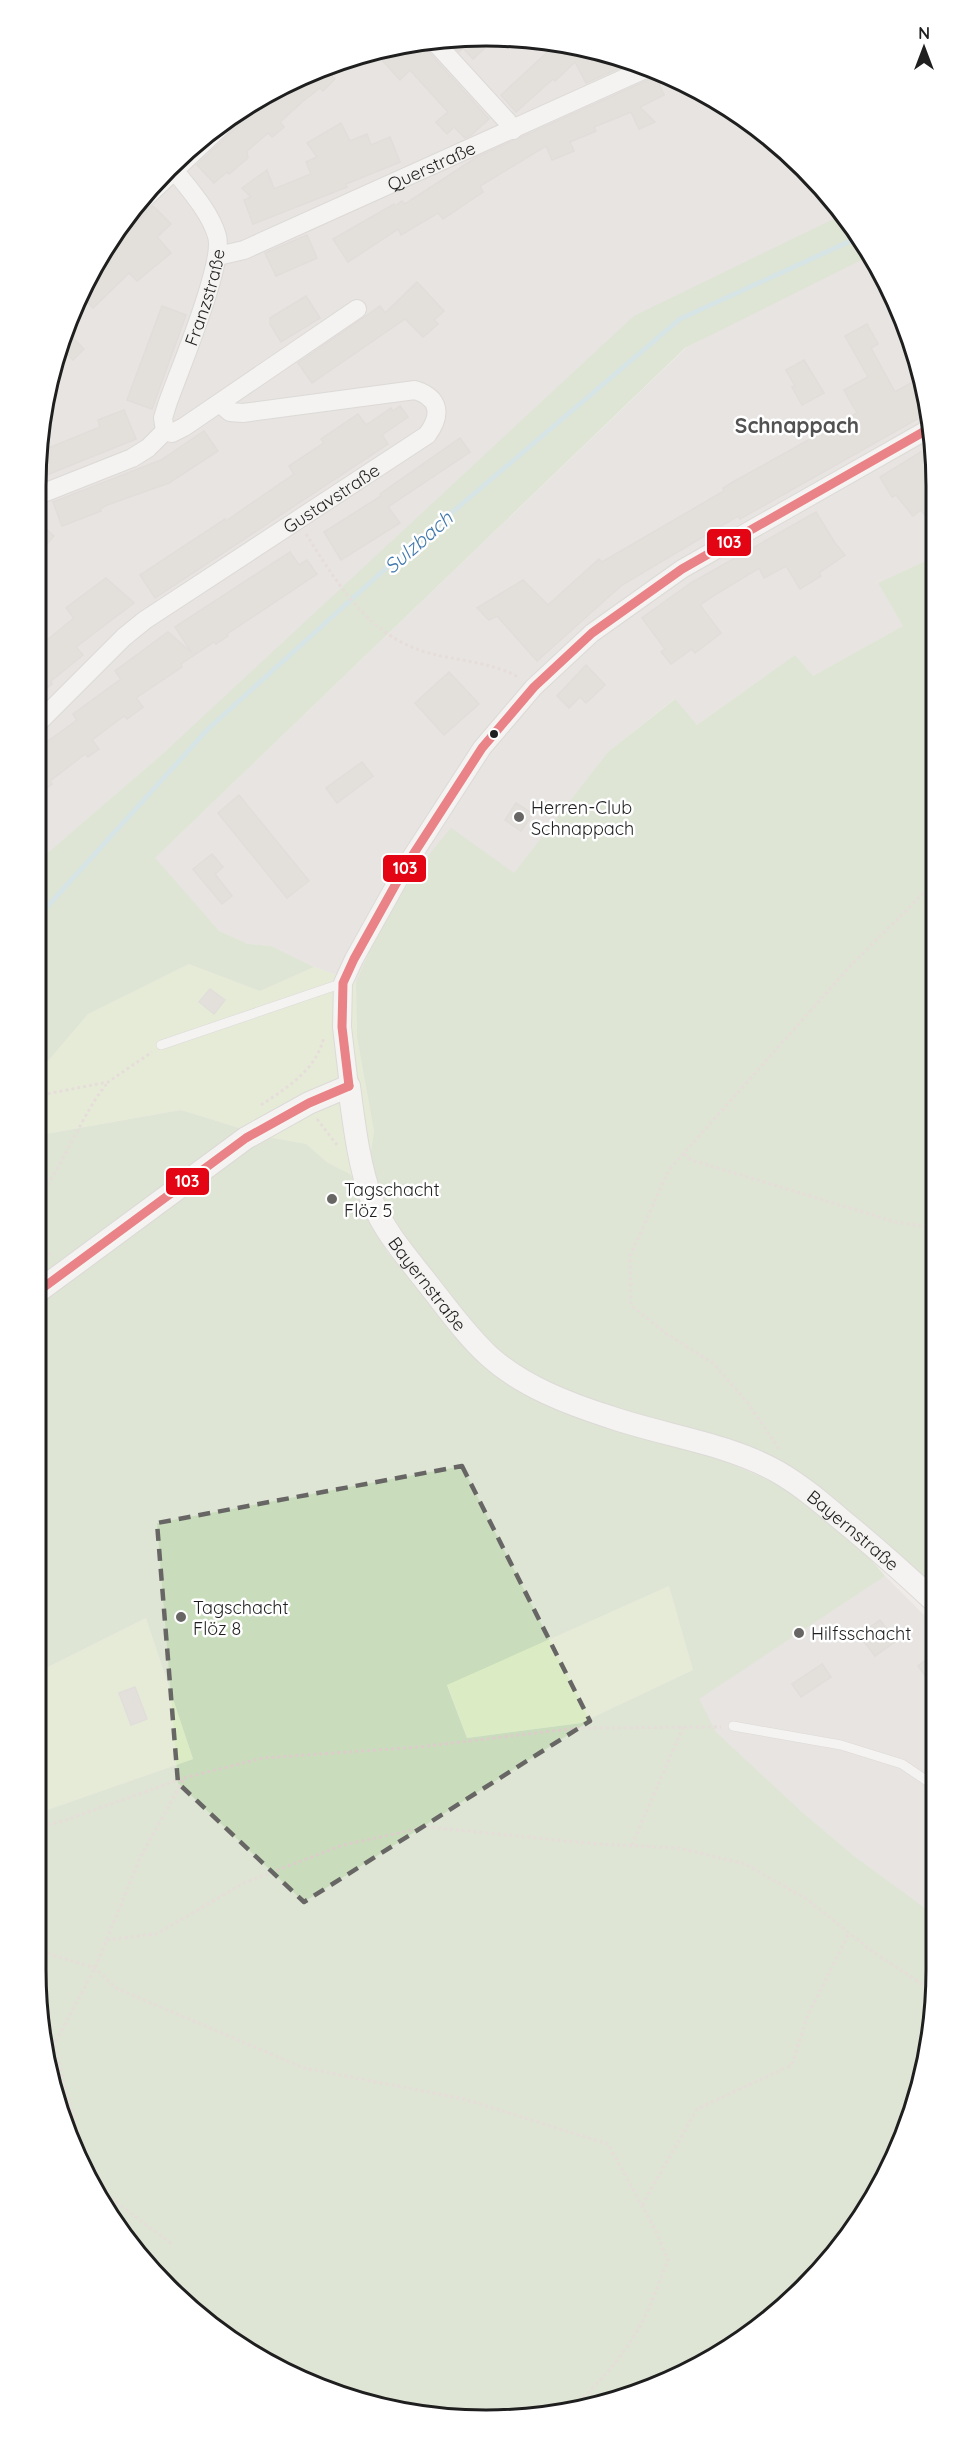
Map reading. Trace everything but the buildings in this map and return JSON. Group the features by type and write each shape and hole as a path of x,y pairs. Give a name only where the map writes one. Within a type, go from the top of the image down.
{"street":[{"path":"441,49 513,130"},
{"name":"Querstraße","path":"218,256 244,250 636,73"},
{"name":"Franzstraße","path":"165,431 163,418 218,256 218,238 210,219 177,174"},
{"path":"46,492 132,458 148,448 165,431 172,433 220,403 357,309"},
{"name":"Gustavstraße","path":"46,715 124,637 145,620 427,435 435,425 438,415 434,402 425,393 415,390 243,413 230,412 220,403"},
{"name":"Bayernstraße","path":"922,432 682,569 592,633 534,687 482,748 365,936 343,983 342,1027 349,1086 366,1180 382,1222 397,1246 464,1330 490,1357 515,1377 559,1397 610,1417 681,1436 732,1453 776,1471 808,1491 926,1594"},
{"path":"46,1286 246,1138 306,1105 349,1086"}],"lane":[{"path":"161,1045 343,983"},
{"path":"732,1726 841,1745 902,1764 926,1780"}],"path":[{"path":"297,519 327,567 356,605 370,620 403,645 492,667 514,675 534,687"},
{"path":"776,1471 781,1457 778,1445 747,1402 713,1363 663,1332 631,1305 630,1256 669,1170 853,963 926,891"},
{"path":"252,1111 291,1084 313,1062 324,1036"},
{"path":"46,1185 68,1154 94,1100 108,1082 161,1045"},
{"path":"46,1094 108,1082"},
{"path":"291,1084 342,1152"},
{"path":"684,1153 691,1160 896,1222 926,1227"},
{"path":"46,1825 63,1821 184,1778 263,1758 419,1747 578,1728 732,1726"},
{"path":"632,1845 683,1727"},
{"path":"78,2132 54,2045 95,1968 140,1858 184,1778"},
{"path":"107,1940 156,1934 244,1883 343,1845 427,1827 506,1836 679,1848 745,1864 808,1900 873,1952 925,1986"},
{"path":"642,2205 698,2109 792,2065 807,2017 849,1933"},
{"path":"46,1953 95,1968 116,1988 304,2068 464,2099 608,2144 642,2205 668,2260 641,2324 615,2365 582,2399"},
{"path":"110,2197 174,2245"}],"highlighted area":[{"path":"462,1466 590,1721 304,1902 178,1783 157,1523"}],"shaded area":[{"path":"457,47 515,47 543,50 600,61 627,70 706,105 754,137 776,156 797,175 835,218 839,224 166,751 46,854 46,486 50,429 61,372 92,292 105,266 137,218 175,175 218,137 266,105 292,92 372,61"},
{"path":"859,253 880,292 902,345 911,372 922,429 926,486 926,561 878,583 903,626 813,676 795,655 697,725 674,699 608,752 514,873 391,901 356,982 314,967 271,946 248,944 219,931 154,859 686,348"},
{"path":"885,1576 926,1617 926,1909 854,1856 802,1812 716,1732 698,1699"}],"green space":[{"path":"835,218 862,259 685,348 155,858 219,931 248,944 271,946 314,967 260,991 189,964 88,1014 46,1063 46,854 166,751 634,316"},
{"path":"926,561 926,1581 813,1484 553,1385 520,1369 496,1350 471,1324 390,1217 375,1178 371,1152 374,1131 357,1037 356,982 391,901 451,828 514,873 608,752 675,699 697,725 795,655 813,676 903,626 878,583"},
{"path":"189,964 260,991 314,967 356,982 357,1037 374,1131 371,1152 375,1178 356,1182 350,1174 328,1163 306,1144 268,1137 181,1110 46,1134 46,1063 88,1014"},
{"path":"181,1110 268,1137 306,1144 328,1163 350,1174 356,1182 372,1227 388,1253 483,1365 510,1386 545,1403 729,1463 771,1481 801,1500 867,1555 885,1576 699,1699 716,1732 802,1812 854,1856 926,1909 926,1970 922,2027 911,2084 902,2111 867,2190 835,2238 797,2281 754,2319 706,2351 654,2376 600,2395 572,2401 515,2409 486,2410 457,2409 400,2401 372,2395 318,2376 266,2351 218,2319 175,2281 137,2238 105,2190 80,2138 61,2084 47,1999 46,1810 193,1759 146,1618 46,1668 46,1134","holes":["669,1586 693,1670 581,1723 467,1738 447,1685"]},
{"path":"669,1586 693,1670 581,1723 467,1738 447,1684"},
{"path":"146,1618 193,1759 46,1810 46,1668"}],"waterway":[{"name":"Sulzbach","path":"46,908 208,729 383,571 680,319 850,241"}],"transit line":[{"name":"103","path":"349,1086 342,1027 343,983 354,959 407,864 482,748 534,687 592,633 682,569 922,432"},
{"name":"103","path":"46,1286 246,1138 309,1103 349,1086"}],"place":[{"name":"Herren-Club Schnappach","path":"519,817"},
{"name":"Tagschacht Flöz 5","path":"332,1199"},
{"name":"Tagschacht Flöz 8","path":"181,1617"},
{"name":"Hilfsschacht","path":"799,1633"}],"district":[{"name":"Schnappach","path":"797,425"}]}
